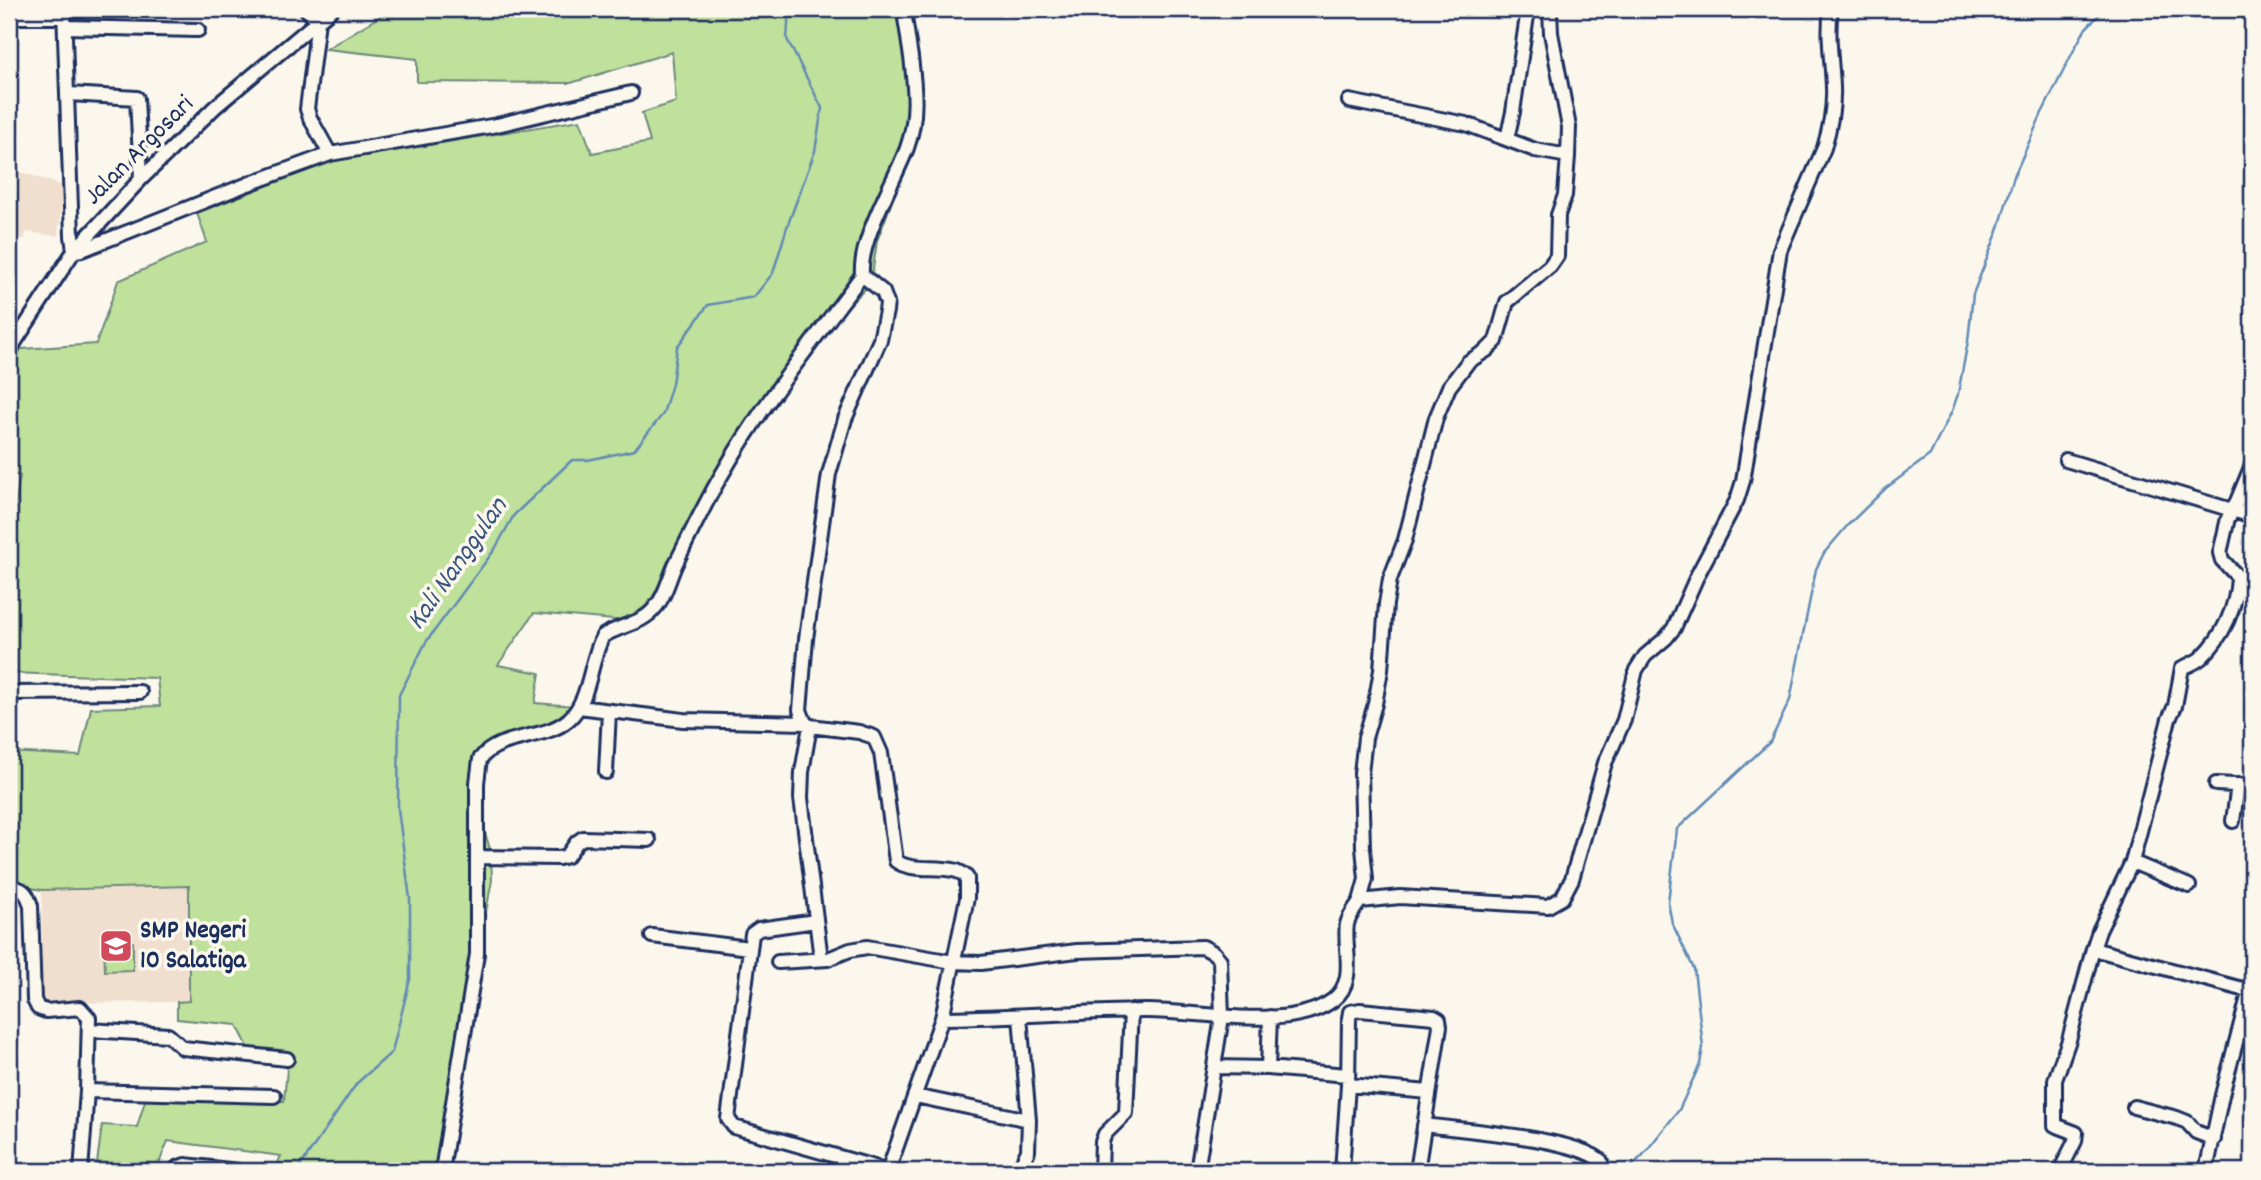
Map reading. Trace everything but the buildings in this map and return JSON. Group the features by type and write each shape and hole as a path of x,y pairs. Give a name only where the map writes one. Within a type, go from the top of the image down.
{"street":[{"path":"306,9 318,21 307,109 330,153"},
{"name":"Jalan Argosari","path":"10,347 74,251 141,179 215,107 332,9"},
{"path":"442,1171 477,954 477,783 480,759 493,748 551,730 567,721 579,707 603,636 641,620 652,612 660,601 720,478 758,412 862,275 870,235 914,125 915,83 903,9"},
{"path":"1507,139 1528,9"},
{"path":"942,1018 1156,1010 1222,1017 1270,1017 1312,1011 1335,999 1341,989 1349,961 1347,925 1360,901 1366,879 1361,773 1365,738 1381,670 1385,604 1405,540 1436,418 1449,387 1468,362 1496,341 1507,302 1550,266 1557,256 1558,215 1565,195 1569,127 1550,33 1550,9"},
{"path":"1360,901 1400,897 1548,906 1562,898 1568,890 1605,763 1624,720 1636,670 1645,656 1674,628 1698,574 1737,500 1743,481 1780,250 1824,148 1832,114 1833,79 1828,37 1831,9"},
{"path":"9,17 65,18 198,30"},
{"path":"65,18 74,251 330,153 496,125 631,93"},
{"path":"69,94 137,97 141,179"},
{"path":"1349,101 1466,124 1535,150 1568,156"},
{"path":"821,959 801,798 807,725 800,710 806,639 829,474 845,419 880,340 886,311 887,303 883,292 862,275"},
{"path":"2066,460 2252,516"},
{"path":"2060,1171 2076,1133 2055,1125 2055,1080 2099,931 2132,862 2169,719 2175,706 2182,668 2200,659 2225,627 2232,610 2238,577 2222,561 2220,553 2227,522 2252,465"},
{"path":"9,693 140,692"},
{"path":"579,707 683,720 807,725 859,732 874,737 881,753 896,861 905,866 959,871 966,876 967,898 942,1018 888,1171 731,1126 727,1116 752,934 755,931 816,921"},
{"path":"606,772 609,711"},
{"path":"2216,784 2252,786"},
{"path":"2233,821 2238,785"},
{"path":"478,857 559,858 566,856 576,842 583,838 649,840"},
{"path":"2132,862 2189,886"},
{"path":"9,887 24,890 31,906 34,1000 38,1008 80,1008 89,1018 81,1171"},
{"path":"652,936 750,948"},
{"path":"778,962 828,959 850,950 867,947 953,962 981,963 1077,951 1203,947 1220,960 1222,1017 1197,1171"},
{"path":"2093,948 2251,987 2222,1095 2206,1171"},
{"path":"1335,999 1340,1008 1350,1012 1360,1010 1434,1017 1439,1020 1417,1171"},
{"path":"1101,1171 1102,1142 1105,1134 1126,1113 1131,1011"},
{"path":"1342,1171 1350,1012"},
{"path":"1012,1171 1022,1163 1028,1151 1029,1121 1020,1017"},
{"path":"1268,1068 1270,1017"},
{"path":"90,1030 167,1035 183,1048 287,1059"},
{"path":"1214,1067 1268,1068 1429,1092"},
{"path":"87,1091 274,1096"},
{"path":"915,1096 1029,1121"},
{"path":"2134,1107 2187,1122 2196,1132 2214,1139"},
{"path":"1424,1125 1552,1142 1589,1152 1601,1161"},
{"path":"176,1171 185,1165 238,1171"}],"shaded area":[{"path":"9,168 64,186 58,236 26,232 25,239 9,237"},
{"name":"SMP Negeri 10 Salatiga","path":"189,886 189,1002 42,1003 42,890"}],"green space":[{"path":"392,9 895,9 919,131 877,241 871,283 818,337 759,414 656,598 626,621 534,613 498,665 540,673 535,703 576,706 569,715 485,758 473,791 491,853 492,880 438,1171 274,1171 281,1156 168,1141 156,1171 96,1171 102,1125 137,1127 147,1094 218,1100 284,1101 288,1058 252,1055 237,1025 177,1019 177,1002 189,1001 189,886 42,890 9,884 9,752 80,756 91,708 160,706 157,678 9,673 9,519 13,519 20,476 9,473 9,370 21,349 96,344 118,281 207,242 197,213 328,162 580,120 592,153 650,142 642,113 676,102 672,52 571,83 417,82 417,59 326,49"},
{"path":"133,942 133,970 105,971 104,943"}],"waterway":[{"name":"Kali Nanggulan","path":"297,1171 357,1083 392,1052 410,979 410,899 398,809 399,695 426,642 495,549 514,515 572,460 588,460 634,450 663,414 672,384 677,347 708,305 754,297 773,273 815,151 822,108 787,39 789,9"},
{"path":"1627,1171 1679,1110 1700,1064 1703,1047 1694,969 1672,923 1668,902 1677,829 1770,742 1790,700 1816,569 1824,553 1886,488 1930,455 1958,394 1973,294 1999,228 2014,176 2077,44 2086,28 2105,9"}],"place":[{"name":"SMP Negeri 10 Salatiga","path":"116,946"}]}
